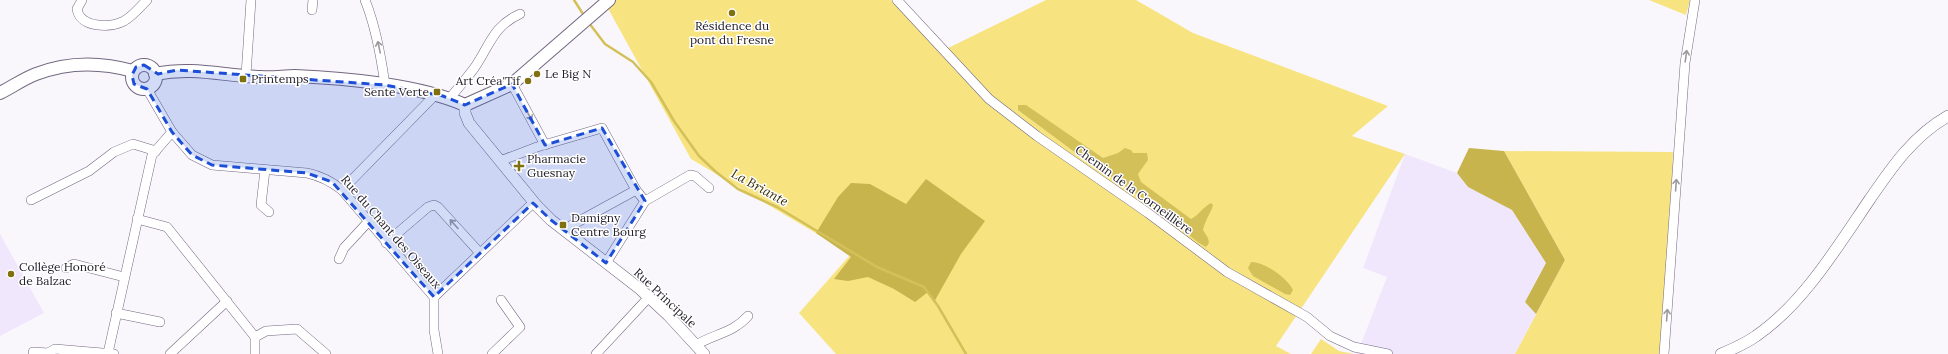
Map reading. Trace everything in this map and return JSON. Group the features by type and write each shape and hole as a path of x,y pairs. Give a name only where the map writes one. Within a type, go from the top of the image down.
{"main road":[{"path":"156,74 177,70 259,77 317,78 386,85 450,98 465,105 512,84 609,0"},
{"path":"141,65 150,67 156,74 154,83 147,89 142,89 134,84 132,79 133,71 141,65"},
{"path":"0,93 34,75 63,66 106,66 133,71"}],"street":[{"path":"82,0 76,9 78,15 86,23 96,24 120,23 127,19 147,0"},
{"path":"246,75 251,0"},
{"path":"312,10 313,0"},
{"path":"365,0 372,18 386,85"},
{"name":"Chemin de la Corneillière","path":"897,0 989,99 1037,136 1148,213 1227,272 1307,317 1330,336 1354,347 1388,354"},
{"path":"1664,354 1685,63 1695,0"},
{"path":"450,98 475,66 501,25 508,19 520,14"},
{"path":"512,84 545,145"},
{"name":"Rue du Chant des Oiseaux","path":"147,89 172,132 192,155 212,165 307,173 320,176 332,182 342,190 434,298 434,330 438,354"},
{"path":"342,190 435,95"},
{"name":"Rue Principale","path":"465,105 469,123 534,202 551,220 649,296 704,354"},
{"path":"1721,354 1756,336 1784,312 1819,272 1895,162 1917,138 1948,116"},
{"path":"500,161 545,145 602,128 636,190 645,201"},
{"path":"33,352 48,353 54,349 111,354 116,313 152,155 172,132"},
{"path":"31,200 89,171 114,152 133,144 156,151"},
{"path":"265,170 261,205 269,212"},
{"path":"606,263 645,201 690,175 695,176 709,188"},
{"path":"564,230 636,190"},
{"path":"434,298 534,202"},
{"path":"386,243 428,208 434,205 438,207 480,253"},
{"path":"137,219 167,227 255,337 255,354"},
{"path":"339,259 344,248 368,222"},
{"path":"66,268 74,264 124,276"},
{"path":"596,354 649,296"},
{"path":"492,354 520,327 501,300"},
{"path":"170,354 227,301"},
{"path":"116,313 160,322"},
{"path":"696,345 708,338 731,330 748,316"},
{"path":"255,337 266,332 297,329 326,354"}],"highlighted area":[{"path":"144,65 158,74 177,70 385,85 443,96 465,105 512,84 545,145 602,128 645,201 606,263 551,220 533,203 434,297 332,182 307,173 212,165 192,155 172,132 147,89 134,84 132,75 136,67"}],"shaded area":[{"path":"610,0 891,0 942,51 1046,0 1136,0 1193,33 1388,106 1352,136 1405,154 1276,346 1291,354 836,354 799,313 851,254 691,159 605,3"},
{"path":"1649,0 1690,0 1686,15"},
{"path":"1018,105 1026,105 1103,158 1118,153 1125,148 1131,150 1133,153 1147,153 1148,160 1138,174 1141,182 1191,219 1211,203 1213,205 1203,230 1209,243 1206,247 1199,243 1144,199 1084,159 1018,110"},
{"path":"1469,148 1504,151 1565,260 1536,314 1525,302 1546,263 1512,210 1468,187 1457,173"},
{"path":"1504,151 1673,152 1669,354 1515,354 1565,260"},
{"path":"1405,154 1457,173 1468,187 1512,210 1546,263 1525,302 1536,314 1515,354 1357,354 1387,277 1363,268"},
{"path":"926,179 985,221 961,254 934,302 928,292 915,302 894,289 868,277 848,281 834,279 851,257 816,233 838,197 851,183 870,184 906,204"},
{"name":"Collège Honoré de Balzac","path":"0,234 44,313 0,336"},
{"path":"1251,262 1263,265 1281,276 1293,290 1290,295 1285,294 1253,276 1248,268"},
{"path":"1321,339 1339,351 1354,354 1311,354"}],"waterway":[{"name":"La Briante","path":"574,0 585,17"},
{"name":"La Briante","path":"589,23 605,44 633,62 651,82 674,121 699,156 716,172 738,189 777,207 877,267 924,287 938,306 966,354"}],"place":[{"name":"Résidence du pont du Fresne","path":"732,13"},
{"name":"Le Big N","path":"537,74"},
{"name":"Printemps","path":"243,79"},
{"name":"Art Créa'Tif","path":"528,81"},
{"name":"Sente Verte","path":"437,92"},
{"name":"Pharmacie Guesnay","path":"519,166"},
{"name":"Damigny Centre Bourg","path":"563,225"},
{"name":"Collège Honoré de Balzac","path":"11,274"}]}
